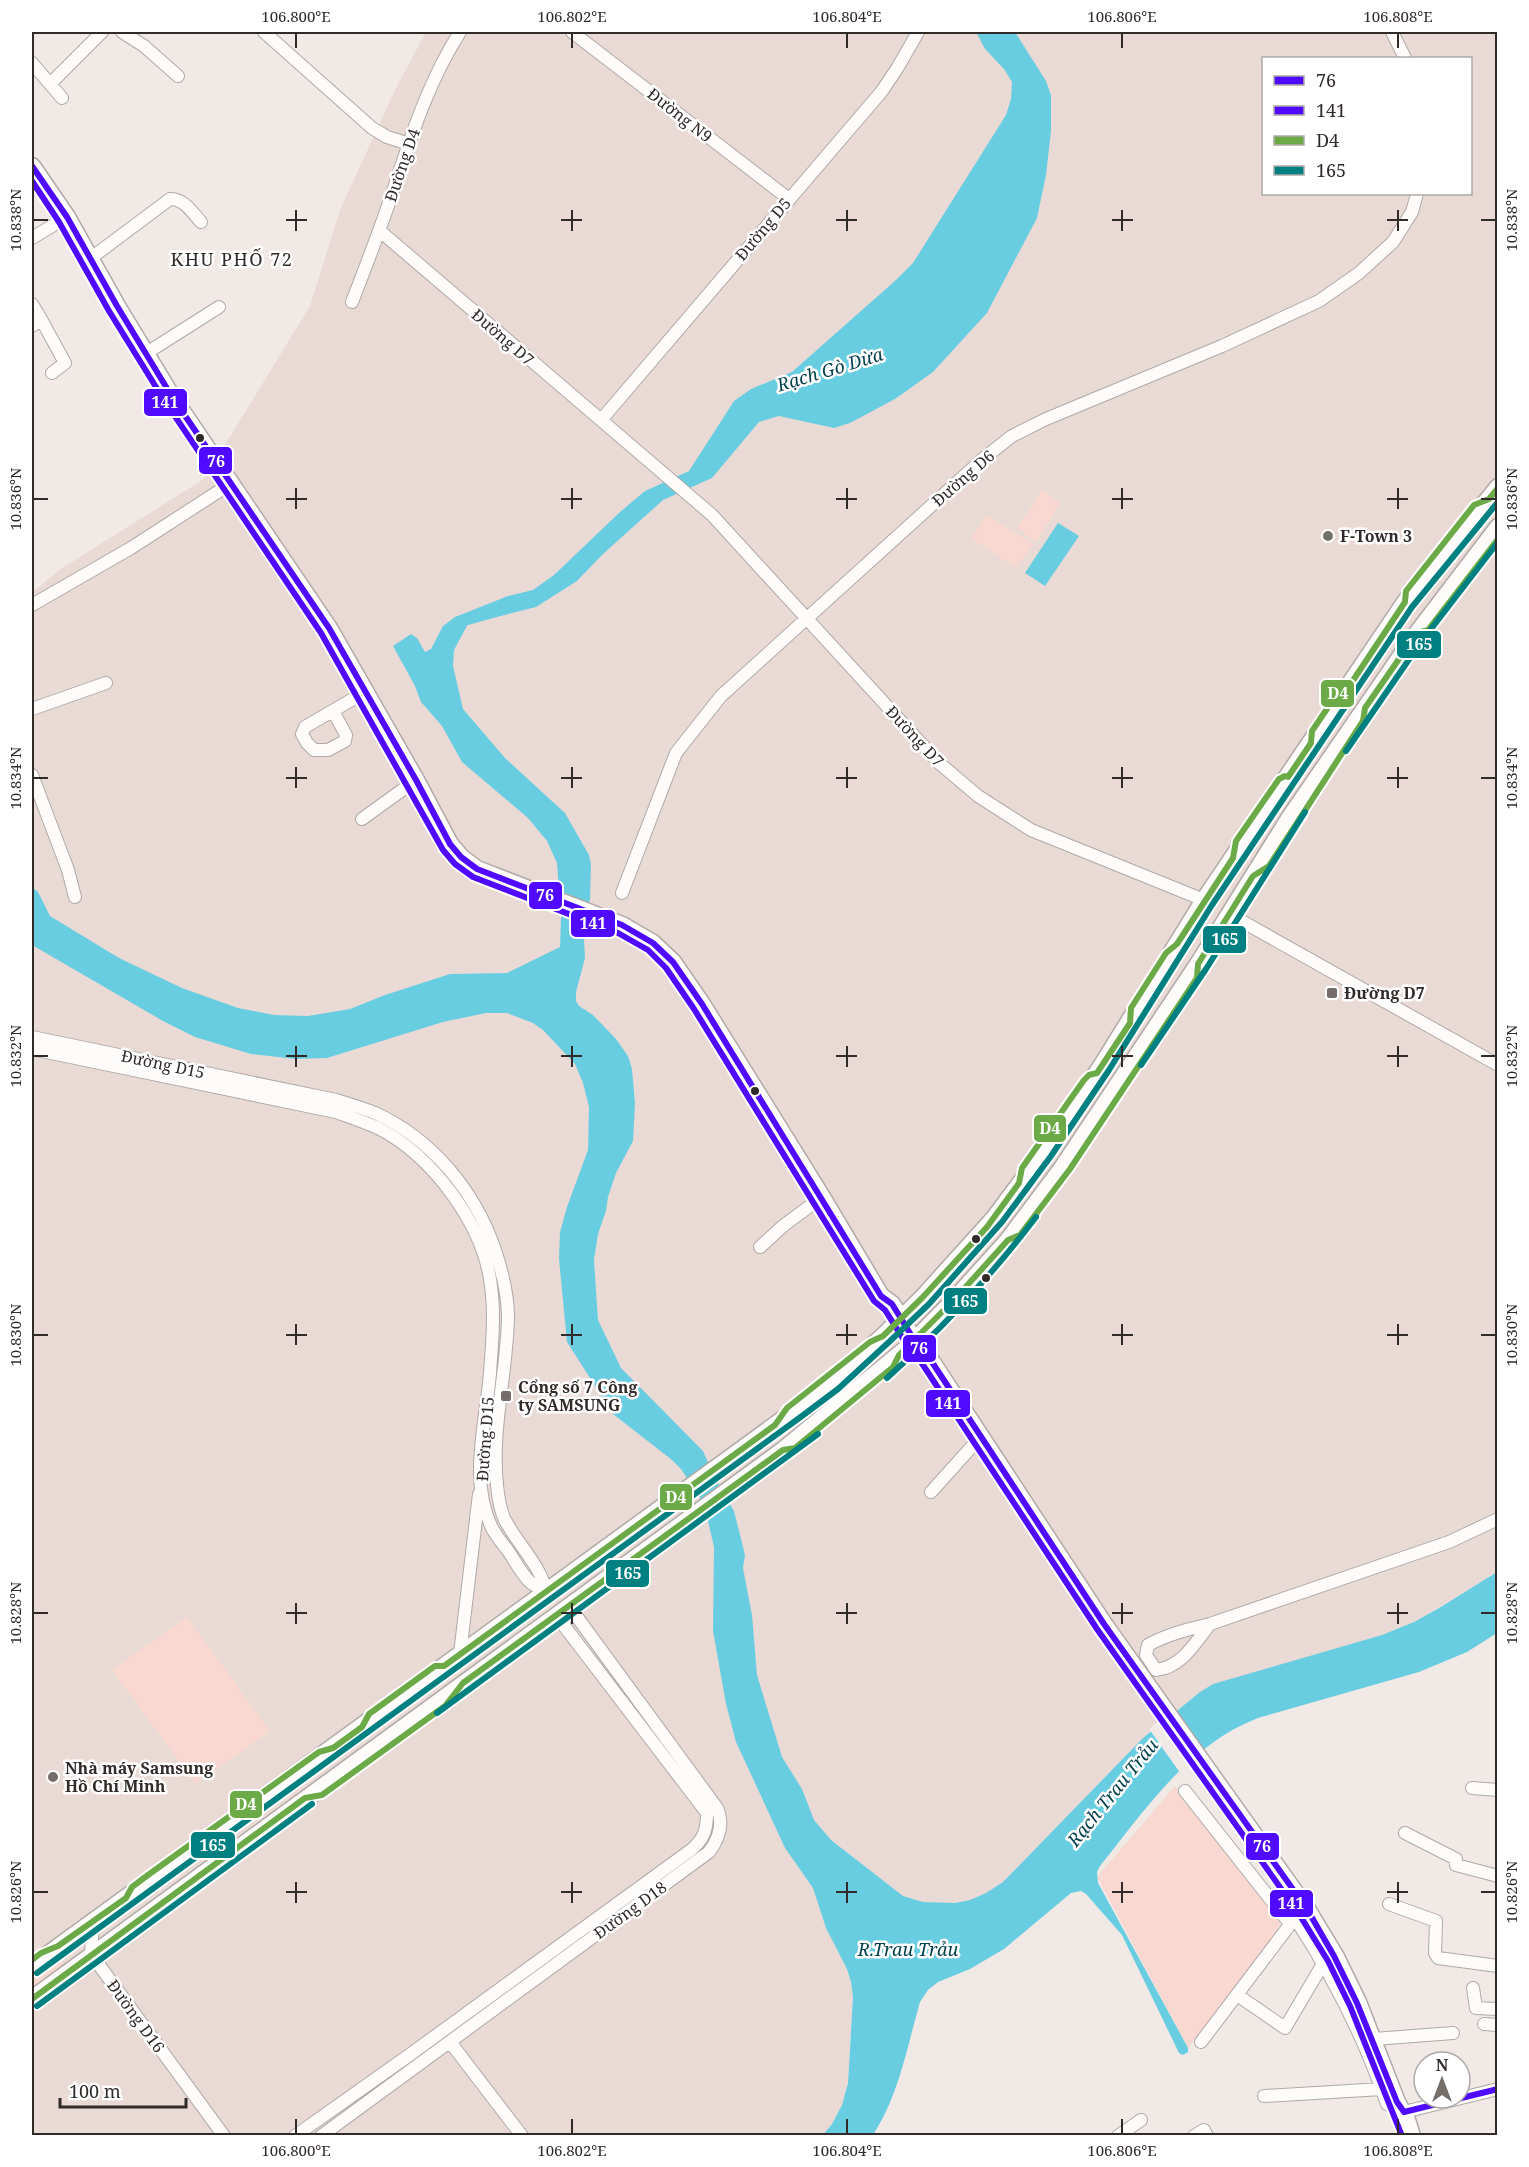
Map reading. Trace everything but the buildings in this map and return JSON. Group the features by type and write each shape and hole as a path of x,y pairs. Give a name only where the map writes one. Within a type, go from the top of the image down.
{"main road":[{"path":"32,166 67,217 145,354 230,484 329,628 450,844 461,857 477,869 622,926 653,943 673,962 702,1004 881,1296 892,1304 914,1341 928,1356 1104,1624 1307,1909 1336,1957 1358,2002 1412,2136"},
{"path":"32,1966 775,1425 832,1382 922,1298 987,1227 1044,1151 1130,1023 1204,900 1405,602 1493,493"},
{"path":"32,1999 463,1683 568,1618 653,1546 783,1450 914,1341 1008,1240 1062,1168 1198,964 1290,818 1417,633 1497,527"},
{"path":"1417,633 1428,630 1497,538"},
{"path":"1372,652 1394,666"},
{"path":"1204,900 1229,914"},
{"path":"546,1591 568,1618"},
{"path":"32,1960 41,1953 58,1946"}],"street":[{"path":"50,84 102,32"},
{"path":"122,32 144,46 178,76"},
{"path":"264,32 372,128 387,137 409,144"},
{"name":"Đường D4","path":"352,302 380,231 434,78 460,32"},
{"name":"Đường N9","path":"572,32 789,199"},
{"name":"Đường D5","path":"601,420 882,91 918,32"},
{"path":"1392,32 1404,57"},
{"path":"32,63 62,98"},
{"name":"Đường D6","path":"622,893 676,753 721,696 984,458 1012,436 1046,419 1222,346 1318,301 1359,273 1393,242 1412,212 1417,195"},
{"path":"91,258 170,199 183,203 201,222"},
{"path":"32,238 67,217"},
{"name":"Đường D7","path":"380,231 712,515 939,763 978,796 1031,830 1204,900"},
{"path":"32,304 36,323 65,363 52,373"},
{"path":"145,354 219,307"},
{"path":"32,605 131,548 230,484"},
{"path":"32,709 106,683"},
{"path":"333,711 365,692"},
{"path":"32,775 68,870 75,897"},
{"path":"362,819 416,780"},
{"path":"1229,914 1497,1065"},
{"name":"Đường D15","path":"32,1037 336,1100 375,1113 427,1147 444,1164 458,1180 477,1210 499,1261 508,1318 496,1452 497,1488 503,1514 542,1575 546,1591"},
{"name":"Đường D15","path":"32,1049 336,1112 379,1128 426,1163 465,1214 481,1247 491,1285 493,1317 490,1374 481,1451 480,1484 491,1527 530,1582 546,1591"},
{"path":"760,1247 783,1226 822,1197"},
{"path":"493,1317 508,1318"},
{"path":"931,1492 976,1442"},
{"path":"481,1451 496,1452"},
{"path":"460,1654 480,1484"},
{"path":"1210,1624 1188,1652 1169,1668 1156,1670 1146,1655 1148,1645 1159,1639 1210,1624 1449,1542 1497,1519"},
{"name":"Đường D18","path":"321,2136 709,1852 716,1842 722,1819 717,1808 568,1618"},
{"name":"Đường D18","path":"295,2136 672,1864 699,1843 705,1834 706,1813 568,1618"},
{"path":"1472,1788 1497,1790"},
{"path":"1185,1791 1324,1962 1351,2013 1387,2104 1404,2112 1497,2089"},
{"path":"1405,1833 1456,1859 1456,1865 1497,1876"},
{"path":"1389,1904 1436,1921 1435,1953 1438,1958 1497,1966"},
{"path":"1201,2042 1292,1921"},
{"path":"91,1954 93,1922"},
{"name":"Đường D16","path":"91,1954 224,2136"},
{"path":"1243,1999 1285,2028 1324,1962"},
{"path":"1473,1989 1476,2008 1497,2008"},
{"path":"1484,2024 1497,2025"},
{"path":"1374,2039 1453,2033"},
{"path":"450,2042 522,2136"},
{"path":"1264,2096 1382,2089"},
{"path":"1118,2136 1141,2120"}],"shaded area":[{"path":"426,32 1497,32 1497,1572 1414,1622 1382,1635 1200,1692 1143,1738 1003,1882 853,1997 848,2083 842,2105 823,2135 32,2136 32,593 59,570 204,479 310,306 340,210 395,90"},
{"path":"1042,490 1060,503 1036,542 1017,528"},
{"path":"987,515 1033,544 1016,568 971,538"},
{"path":"187,1617 270,1731 196,1784 112,1670"},
{"path":"1175,1786 1280,1924 1271,1941 1188,2048 1097,1877"},
{"path":"58,1960 63,1962 62,1969 32,1991 32,1978"}],"water":[{"path":"976,32 1015,32 1046,81 1051,95 1051,131 1046,175 1037,218 987,313 933,372 895,399 850,423 834,428 779,416 759,422 712,478 663,500 603,554 577,581 536,607 468,624 454,650 453,666 463,709 505,758 565,813 589,855 590,899 583,920 585,958 576,992 576,1001 616,1039 628,1056 632,1069 635,1103 633,1141 616,1173 598,1234 594,1260 598,1320 621,1368 703,1451 734,1511 745,1555 743,1568 752,1615 757,1675 782,1757 802,1789 814,1820 831,1840 903,1896 923,1902 955,1903 986,1893 1003,1882 1143,1738 1213,1684 1382,1635 1414,1622 1497,1572 1497,1633 1467,1652 1419,1672 1258,1718 1233,1730 1189,1762 1170,1781 1100,1866 1097,1872 1098,1883 1188,2048 1188,2052 1183,2055 1179,2053 1122,1935 1086,1894 1081,1891 1071,1893 1004,1949 970,1969 938,1982 928,1990 920,2002 896,2087 873,2135 823,2135 842,2105 848,2083 853,1997 851,1982 847,1969 826,1928 813,1888 785,1848 736,1742 726,1704 713,1631 714,1547 704,1504 681,1469 672,1460 613,1414 567,1342 559,1259 560,1232 588,1150 589,1107 575,1064 543,1030 533,1023 507,1013 486,1013 443,1022 327,1058 295,1059 251,1054 195,1037 32,945 32,887 38,892 50,916 119,958 182,988 238,1008 274,1015 308,1016 350,1009 450,974 507,973 560,947 561,918 557,863 547,841 528,818 462,762 442,726 421,702 393,646 411,634 417,638 425,652 431,649 443,626 455,617 508,596 533,590 554,575 645,491 689,471 734,401 751,389 792,372 913,263 1006,115 1011,99 1012,82 1004,69 985,49"},
{"path":"1058,523 1079,536 1045,586 1025,573"}],"pier":[{"path":"1163,1717 1195,1761 1181,1774 1149,1729"}],"waterway":[{"name":"Rạch Gò Dừa","path":"468,624 521,609"}],"transit line":[{"name":"76","path":"32,166 67,217 171,395 329,628 450,844 461,857 477,869 622,925 653,943 673,962 702,1004 881,1296 892,1304 1104,1624 1307,1909 1357,2003 1397,2102 1404,2112"},
{"name":"141","path":"32,181 59,222 109,311 164,400 321,633 443,850 455,864 473,877 618,933 648,950 666,968 694,1009 874,1301 885,1310 1097,1629 1299,1914 1328,1961 1350,2006 1402,2136"},
{"name":"D4","path":"32,1960 41,1953 58,1946 126,1898 132,1887 148,1875 319,1752 333,1748 362,1727 369,1714 435,1666 444,1666 775,1425 787,1408 870,1342 883,1336 922,1298 987,1227 1019,1183 1022,1168 1084,1080 1089,1075 1097,1073 1130,1023 1131,1008 1166,953 1177,944 1233,858 1236,841 1279,779 1288,777 1311,743 1312,731 1341,688 1350,685 1405,602 1406,591 1474,505 1489,499 1498,488"},
{"name":"165","path":"37,1973 802,1416 838,1389 929,1304 1002,1222 1051,1156 1109,1070 1212,905 1412,607 1498,502"},
{"name":"D4","path":"32,1999 305,1798 322,1795 445,1706 463,1683 783,1450 795,1448 893,1367 899,1355 954,1300 1008,1240 1020,1235 1070,1169 1197,978 1198,964 1253,876 1269,866 1363,721 1365,708 1417,633 1428,630 1498,539"},
{"name":"165","path":"1346,751 1421,642 1498,542"},
{"name":"165","path":"1141,1065 1206,969 1305,812"},
{"name":"165","path":"887,1378 965,1301 1036,1217"},
{"name":"165","path":"437,1713 818,1434"},
{"name":"165","path":"37,2006 312,1804"},
{"name":"76","path":"1404,2112 1498,2089"}],"place":[{"name":"F-Town 3","path":"1328,536"},
{"name":"Đường D7","path":"1332,993"},
{"name":"Cổng số 7 Công ty SAMSUNG","path":"506,1396"},
{"name":"Nhà máy Samsung Hồ Chí Minh","path":"53,1777"}],"district":[{"name":"KHU PHỐ 72","path":"232,260"}],"water label":[{"name":"Rạch Trau Trảu","path":"1113,1793"},
{"name":"R.Trau Trảu","path":"908,1950"}]}
